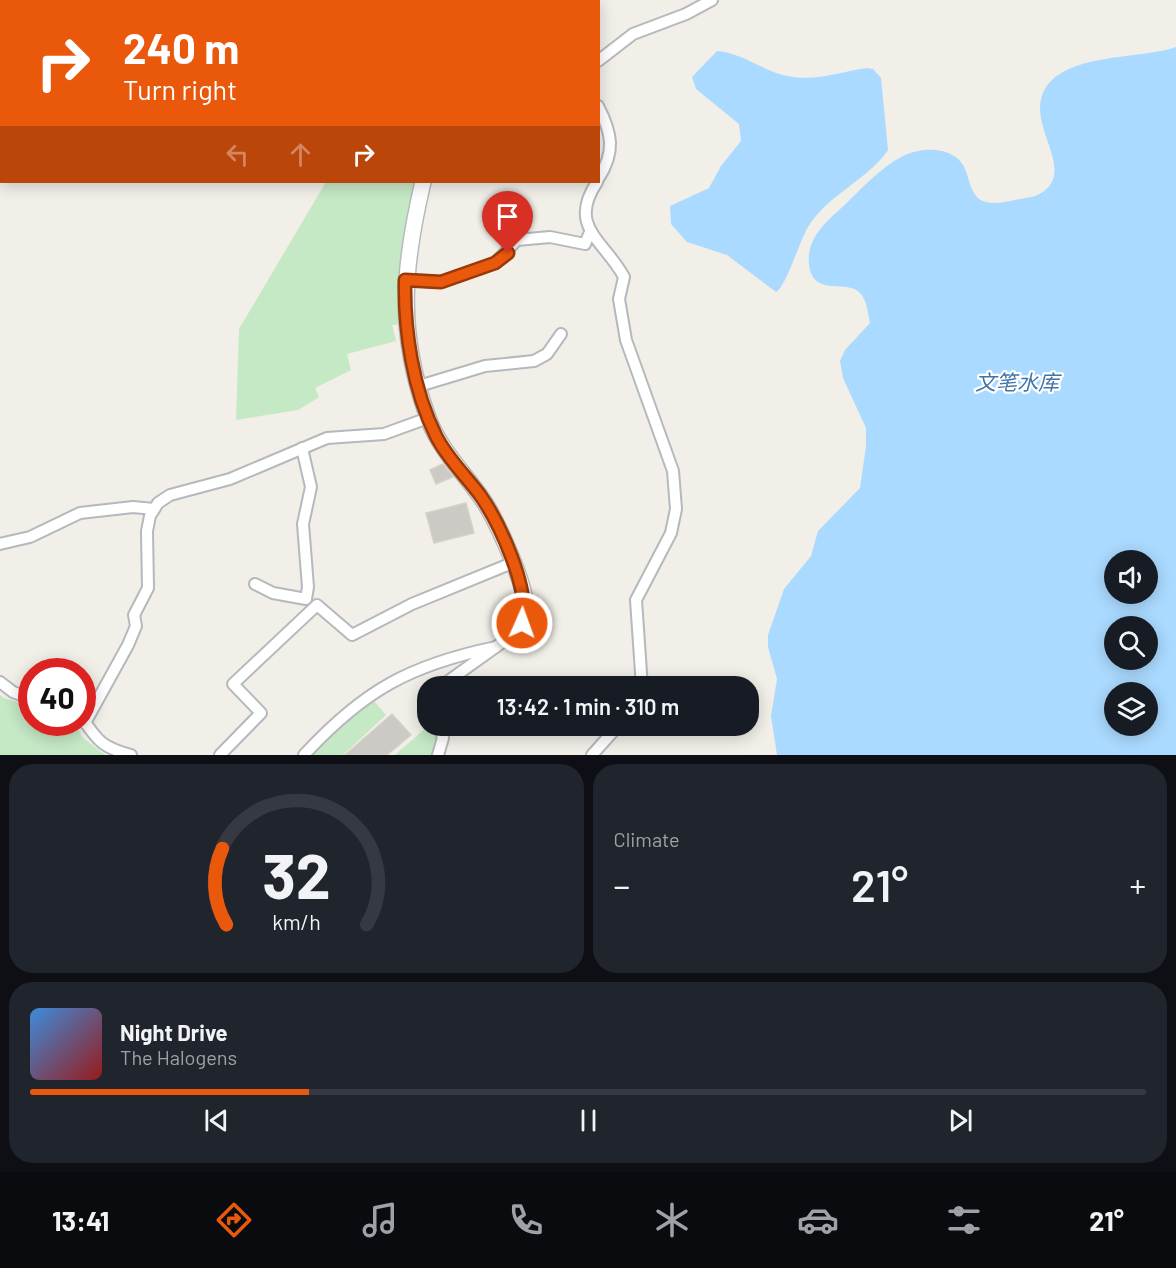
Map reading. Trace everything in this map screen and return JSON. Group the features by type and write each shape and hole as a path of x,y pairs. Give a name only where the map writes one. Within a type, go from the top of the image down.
{"street":[{"path":"600,60 633,34 686,14 712,0"},
{"path":"600,111 612,142 606,167 600,177"},
{"path":"423,183 408,248 405,280 408,335 419,386 428,418 443,448 486,504 524,596 524,614 518,631 455,676"},
{"path":"596,183 585,208 585,221 590,232 624,277 619,299 626,340 673,471 675,521 636,604 641,644 642,676"},
{"path":"405,280 441,282 499,262 517,240 550,237 585,244 590,232"},
{"path":"419,386 485,366 534,361 548,354 561,334"},
{"path":"96,700 128,645 136,626 134,615 148,588 147,531 154,509 170,495 230,479 335,436 384,434 428,418"},
{"path":"255,584 273,593 306,599 308,587 303,524 311,487 302,448"},
{"path":"0,544 30,537 65,519 87,511 133,507 154,509"},
{"path":"220,755 261,713 233,684 317,604 352,635 412,604 512,563"},
{"path":"304,755 349,711 389,683 447,657 496,647"},
{"path":"0,682 18,694"},
{"path":"93,736 106,747 131,755"},
{"path":"438,755 442,736"},
{"path":"592,755 609,736"}],"green space":[{"path":"325,183 419,183 401,270 402,324 392,325 396,341 347,354 351,370 315,388 319,397 298,410 236,420 239,329"},
{"path":"0,695 18,702 18,736 82,736 105,755 0,755"},
{"path":"373,700 386,715 343,755 310,755 338,725"},
{"path":"417,736 437,736 432,755 395,755"}],"water":[{"name":"文笔水库","path":"1176,47 1176,755 777,755 771,716 777,679 768,647 768,635 784,589 811,556 818,531 860,488 866,446 866,428 843,378 840,361 845,350 870,323 867,307 860,293 854,289 825,285 814,278 809,261 811,245 819,230 877,174 903,156 920,151 939,150 955,157 962,163 974,193 983,201 992,203 1038,195 1051,184 1054,173 1053,161 1041,120 1040,106 1043,93 1052,80 1066,70 1102,60"},
{"path":"717,51 735,55 783,75 794,77 825,76 867,68 873,69 881,78 888,150 880,161 816,215 805,233 784,282 776,292 727,255 687,242 671,224 670,206 709,188 721,166 741,141 739,124 696,89 692,77"}],"building":[{"path":"443,464 453,477 436,484 430,470"},
{"path":"466,503 474,533 434,543 426,513"},
{"path":"392,714 411,735 387,755 345,755"}],"route":[{"path":"508,253 499,262 441,282 405,280 405,294 412,358 426,413 443,448 493,516 524,596 522,623"}]}
